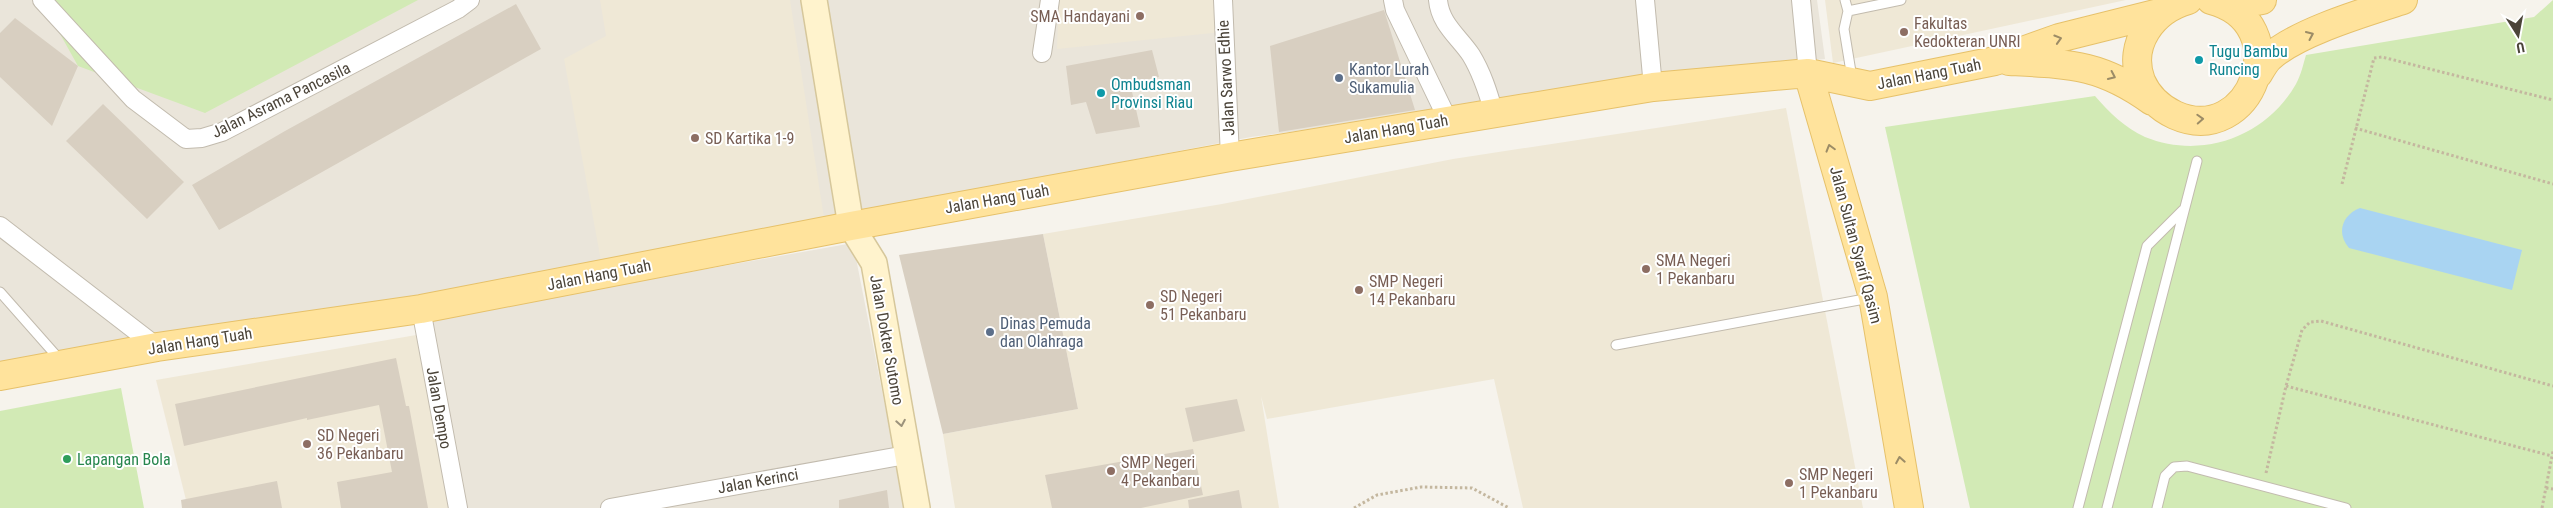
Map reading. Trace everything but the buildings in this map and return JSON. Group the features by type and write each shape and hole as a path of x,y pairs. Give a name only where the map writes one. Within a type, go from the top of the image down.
{"main road":[{"name":"Jalan Dokter Sutomo","path":"814,0 851,226 874,263 906,455 917,508"},
{"path":"2156,103 2141,81 2138,54 2146,29 2161,7 2188,0"},
{"path":"2221,2 2262,0"},
{"path":"2258,74 2268,58 2288,45 2348,18 2403,0"},
{"path":"2221,2 2242,17 2252,30 2258,46 2258,74"},
{"name":"Jalan Hang Tuah","path":"0,376 157,347 421,309 851,226 1230,157 1653,86 1808,73 1870,86 1995,61 2060,38 2161,7"},
{"name":"Jalan Hang Tuah","path":"1995,61 2068,64 2106,73 2131,85 2166,111 2184,118 2204,120 2217,117 2240,103 2251,91 2258,74"},
{"name":"Jalan Sultan Syarif Qasim","path":"1808,73 1873,297 1909,508"}],"street":[{"name":"Jalan Asrama Pancasila","path":"42,0 133,99 186,139 202,138 222,132 458,9 470,0"},
{"path":"1042,54 1050,0"},
{"name":"Jalan Sarwo Edhie","path":"1223,0 1230,157"},
{"path":"1393,0 1395,10 1448,120"},
{"path":"1438,0 1439,10 1452,33 1470,53 1483,76 1494,112"},
{"path":"1645,0 1653,86"},
{"path":"1801,0 1808,73"},
{"path":"0,226 157,347"},
{"name":"Jalan Dempo","path":"421,309 458,508"},
{"name":"Jalan Kerinci","path":"610,508 906,455"}],"lane":[{"path":"1845,0 1848,11 1844,29 1853,82"},
{"path":"1848,11 1901,0"},
{"path":"2107,508 2197,161"},
{"path":"2078,508 2147,246 2184,210"},
{"path":"0,292 64,364"},
{"path":"1616,345 1873,297"},
{"path":"2157,508 2166,476 2174,467 2187,466 2346,508"}],"path":[{"path":"2342,184 2374,58 2382,57 2553,100"},
{"path":"2355,128 2553,184"},
{"path":"2263,486 2286,386 2302,330 2310,322 2321,321 2553,386"},
{"path":"2286,386 2552,456"},
{"path":"2542,508 2553,451"},
{"path":"1354,508 1377,495 1421,487 1472,488 1509,508"},
{"path":"2546,488 2553,490"}],"shaded area":[{"path":"0,0 1817,0 1825,59 1651,74 1447,111 1251,137 419,297 0,363"},
{"name":"SD Kartika 1-9","path":"600,0 790,0 824,218 601,261 564,59 606,36"},
{"name":"SMA Handayani","path":"1059,0 1220,0 1222,32 1057,49"},
{"name":"Fakultas Kedokteran UNRI","path":"1825,0 2126,0 1833,63"},
{"path":"1786,108 1863,508 1523,508 1494,379 1267,419 1261,396 1279,508 955,508 943,434 1078,409 1043,234 1222,204 1453,159"},
{"path":"853,243 905,508 467,508 431,318"},
{"name":"SD Negeri 36 Pekanbaru","path":"422,334 455,508 188,508 156,380"}],"green space":[{"path":"41,0 418,0 205,113 78,66"},
{"path":"2553,0 2553,508 1970,508 1885,127 2095,96 2118,119 2145,137 2188,146 2210,144 2231,139 2250,130 2268,118 2296,84 2306,55 2534,17"},
{"name":"Lapangan Bola","path":"121,388 144,508 0,508 0,411"}],"water":[{"path":"2360,208 2522,250 2512,290 2349,248 2343,236 2343,225 2349,215"}],"place":[{"name":"SMA Handayani","path":"1140,16"},
{"name":"Fakultas Kedokteran UNRI","path":"1904,32"},
{"name":"Tugu Bambu Runcing","path":"2199,60"},
{"name":"Kantor Lurah Sukamulia","path":"1339,78"},
{"name":"Ombudsman Provinsi Riau","path":"1101,93"},
{"name":"SD Kartika 1-9","path":"695,138"},
{"name":"SMA Negeri 1 Pekanbaru","path":"1646,269"},
{"name":"SMP Negeri 14 Pekanbaru","path":"1359,290"},
{"name":"SD Negeri 51 Pekanbaru","path":"1150,305"},
{"name":"Dinas Pemuda dan Olahraga","path":"990,332"},
{"name":"SD Negeri 36 Pekanbaru","path":"307,444"},
{"name":"Lapangan Bola","path":"67,459"},
{"name":"SMP Negeri 4 Pekanbaru","path":"1111,471"},
{"name":"SMP Negeri 1 Pekanbaru","path":"1789,483"}]}
